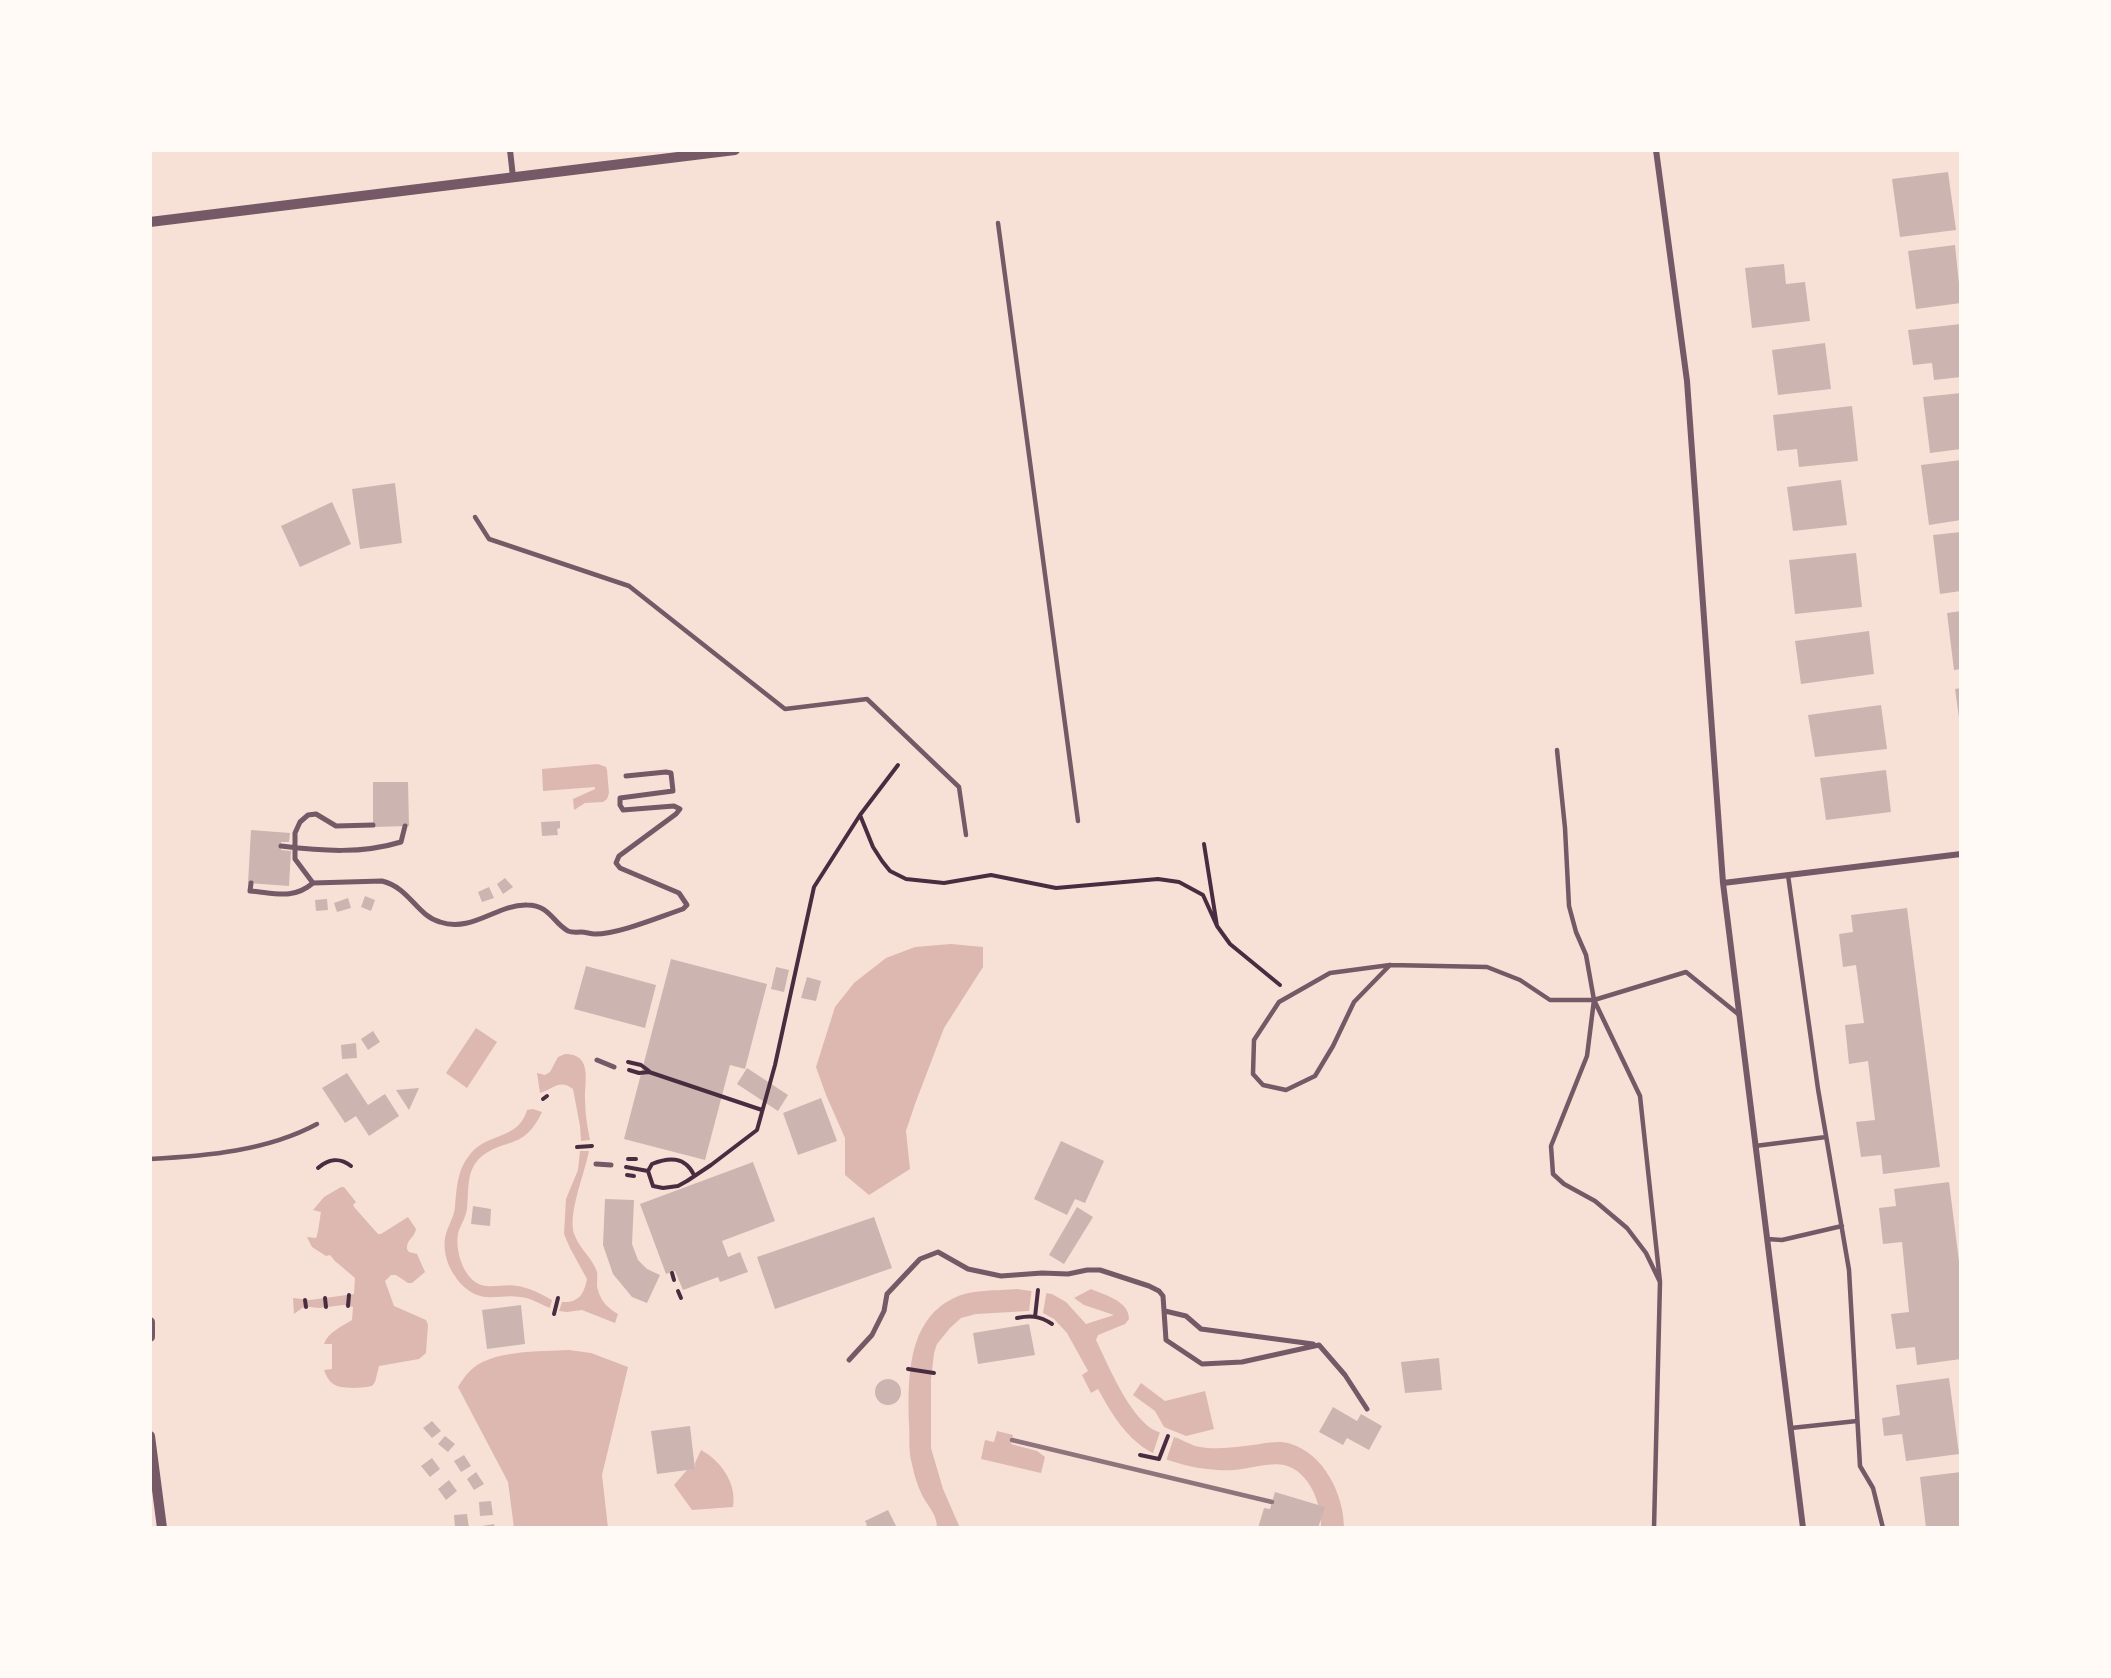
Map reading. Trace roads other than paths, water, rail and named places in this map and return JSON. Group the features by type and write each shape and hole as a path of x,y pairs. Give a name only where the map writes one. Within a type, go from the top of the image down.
{"street":[{"path":"510,150 513,177"},
{"path":"150,222 735,150"},
{"path":"1656,150 1687,381 1723,883 1803,1528"},
{"path":"251,884 250,891 292,895 313,883 382,881 401,889 428,917 439,922 466,924 525,905 544,909 572,933 596,934 617,931 683,909 687,905 679,893 620,868 616,863 619,856 680,809 674,806 623,810 620,798 673,791 671,773 626,776"},
{"path":"313,883 295,859 295,833 300,822 308,815 316,814 336,826 373,825"},
{"path":"281,846 325,851 383,848 401,842 405,826"},
{"path":"1723,883 1961,854"},
{"path":"599,1061 615,1065"},
{"path":"596,1164 611,1165"},
{"path":"849,1360 872,1335 884,1311 887,1294 920,1259 938,1252 968,1269 1001,1276 1068,1274 1100,1270 1159,1291 1163,1296 1167,1340 1202,1364 1242,1362 1318,1345"},
{"path":"1165,1311 1186,1316 1201,1329 1318,1345 1345,1375 1366,1409"},
{"path":"150,1322 150,1337"},
{"path":"150,1436 162,1528"}],"lane":[{"path":"998,223 1078,821"},
{"path":"474,517 489,539 629,586 785,709 867,699 959,787 966,835"},
{"path":"1557,750 1565,828 1569,906 1586,955 1594,1000 1640,1096 1660,1282 1654,1528"},
{"path":"1788,875 1818,1089 1850,1270 1860,1466 1873,1488 1883,1528"},
{"path":"1390,965 1353,1002 1333,1046 1315,1076 1286,1090 1263,1085 1253,1074 1254,1040 1279,1002 1330,973 1390,965 1487,967 1520,980 1550,1000 1594,1000 1686,972 1738,1014"},
{"path":"1594,1000 1587,1056 1551,1146 1553,1174 1564,1184 1594,1201 1627,1228 1646,1252 1660,1282"},
{"path":"150,1159 226,1153 288,1137 317,1124"},
{"path":"1755,1146 1826,1137"},
{"path":"1767,1239 1782,1240 1842,1226"},
{"path":"1791,1428 1857,1421"}],"railway":[{"path":"1012,1440 1272,1502"}]}
